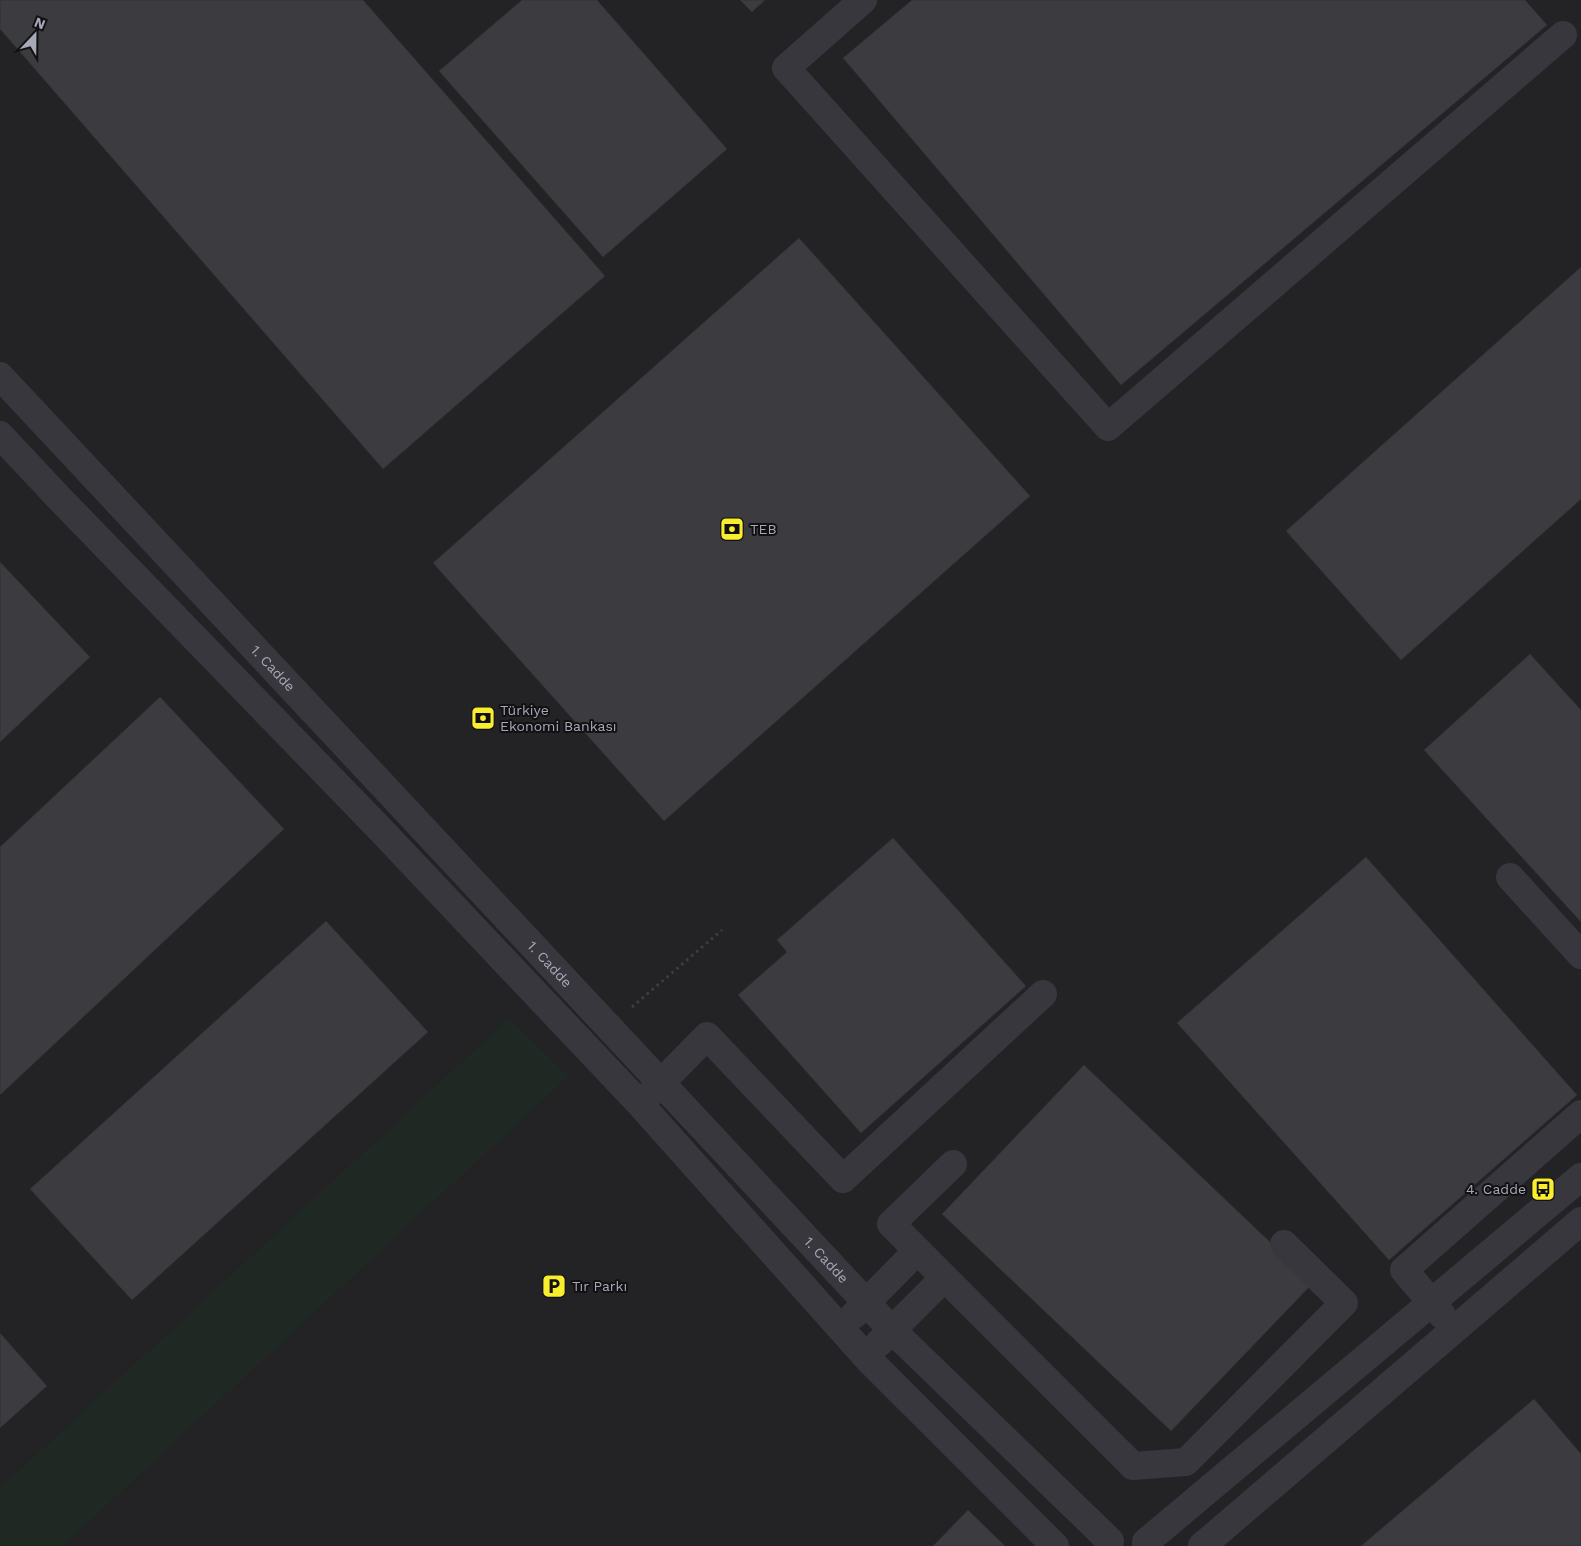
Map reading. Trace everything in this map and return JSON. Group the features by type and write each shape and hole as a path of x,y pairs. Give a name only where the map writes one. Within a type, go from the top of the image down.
{"street":[{"path":"863,0 786,68 1108,428 1563,35"},
{"name":"1. Cadde","path":"0,376 866,1303 1106,1544"},
{"path":"0,434 60,499 379,828 640,1104 866,1356 1055,1546"},
{"path":"1510,876 1581,955"},
{"path":"640,1104 706,1036 843,1179 1043,994"},
{"path":"1455,1330 1404,1270 1581,1114"},
{"path":"953,1164 891,1224 1133,1466 1186,1462 1344,1303 1284,1244"},
{"path":"1106,1544 1128,1538 1150,1544 1431,1302 1581,1177"},
{"path":"1202,1546 1581,1221"},
{"path":"841,1329 917,1251"},
{"path":"866,1356 944,1278"}],"path":[{"path":"608,1027 722,930"}],"shaded area":[{"path":"0,0 1581,0 1581,1546 0,1546"},
{"path":"509,1018 569,1076 63,1546 0,1546 0,1488"}],"building":[{"path":"0,0 363,0 605,276 383,469 0,29"},
{"path":"522,0 597,0 727,149 603,257 439,71"},
{"path":"740,0 765,0 752,12"},
{"path":"912,0 1525,0 1547,25 1121,385 843,58"},
{"name":"TEB","path":"799,238 1030,496 664,821 433,563"},
{"path":"1581,267 1581,499 1401,660 1286,531"},
{"path":"0,562 90,657 0,742"},
{"path":"1530,654 1581,710 1581,922 1424,750"},
{"path":"160,697 284,829 0,1095 0,847"},
{"path":"893,838 1026,986 861,1133 738,995 787,952 777,940"},
{"path":"1366,857 1577,1095 1389,1260 1177,1023"},
{"path":"326,921 428,1032 132,1300 30,1189"},
{"path":"1084,1065 1313,1283 1171,1431 942,1214"},
{"path":"0,1333 47,1386 0,1428"},
{"path":"1534,1399 1581,1454 1581,1546 1361,1546"},
{"path":"968,1510 1005,1546 933,1546"}],"place":[{"name":"TEB","path":"732,529"},
{"name":"Türkiye Ekonomi Bankası","path":"483,718"},
{"name":"4. Cadde","path":"1543,1189"},
{"name":"Tır Parkı","path":"554,1286"}]}
